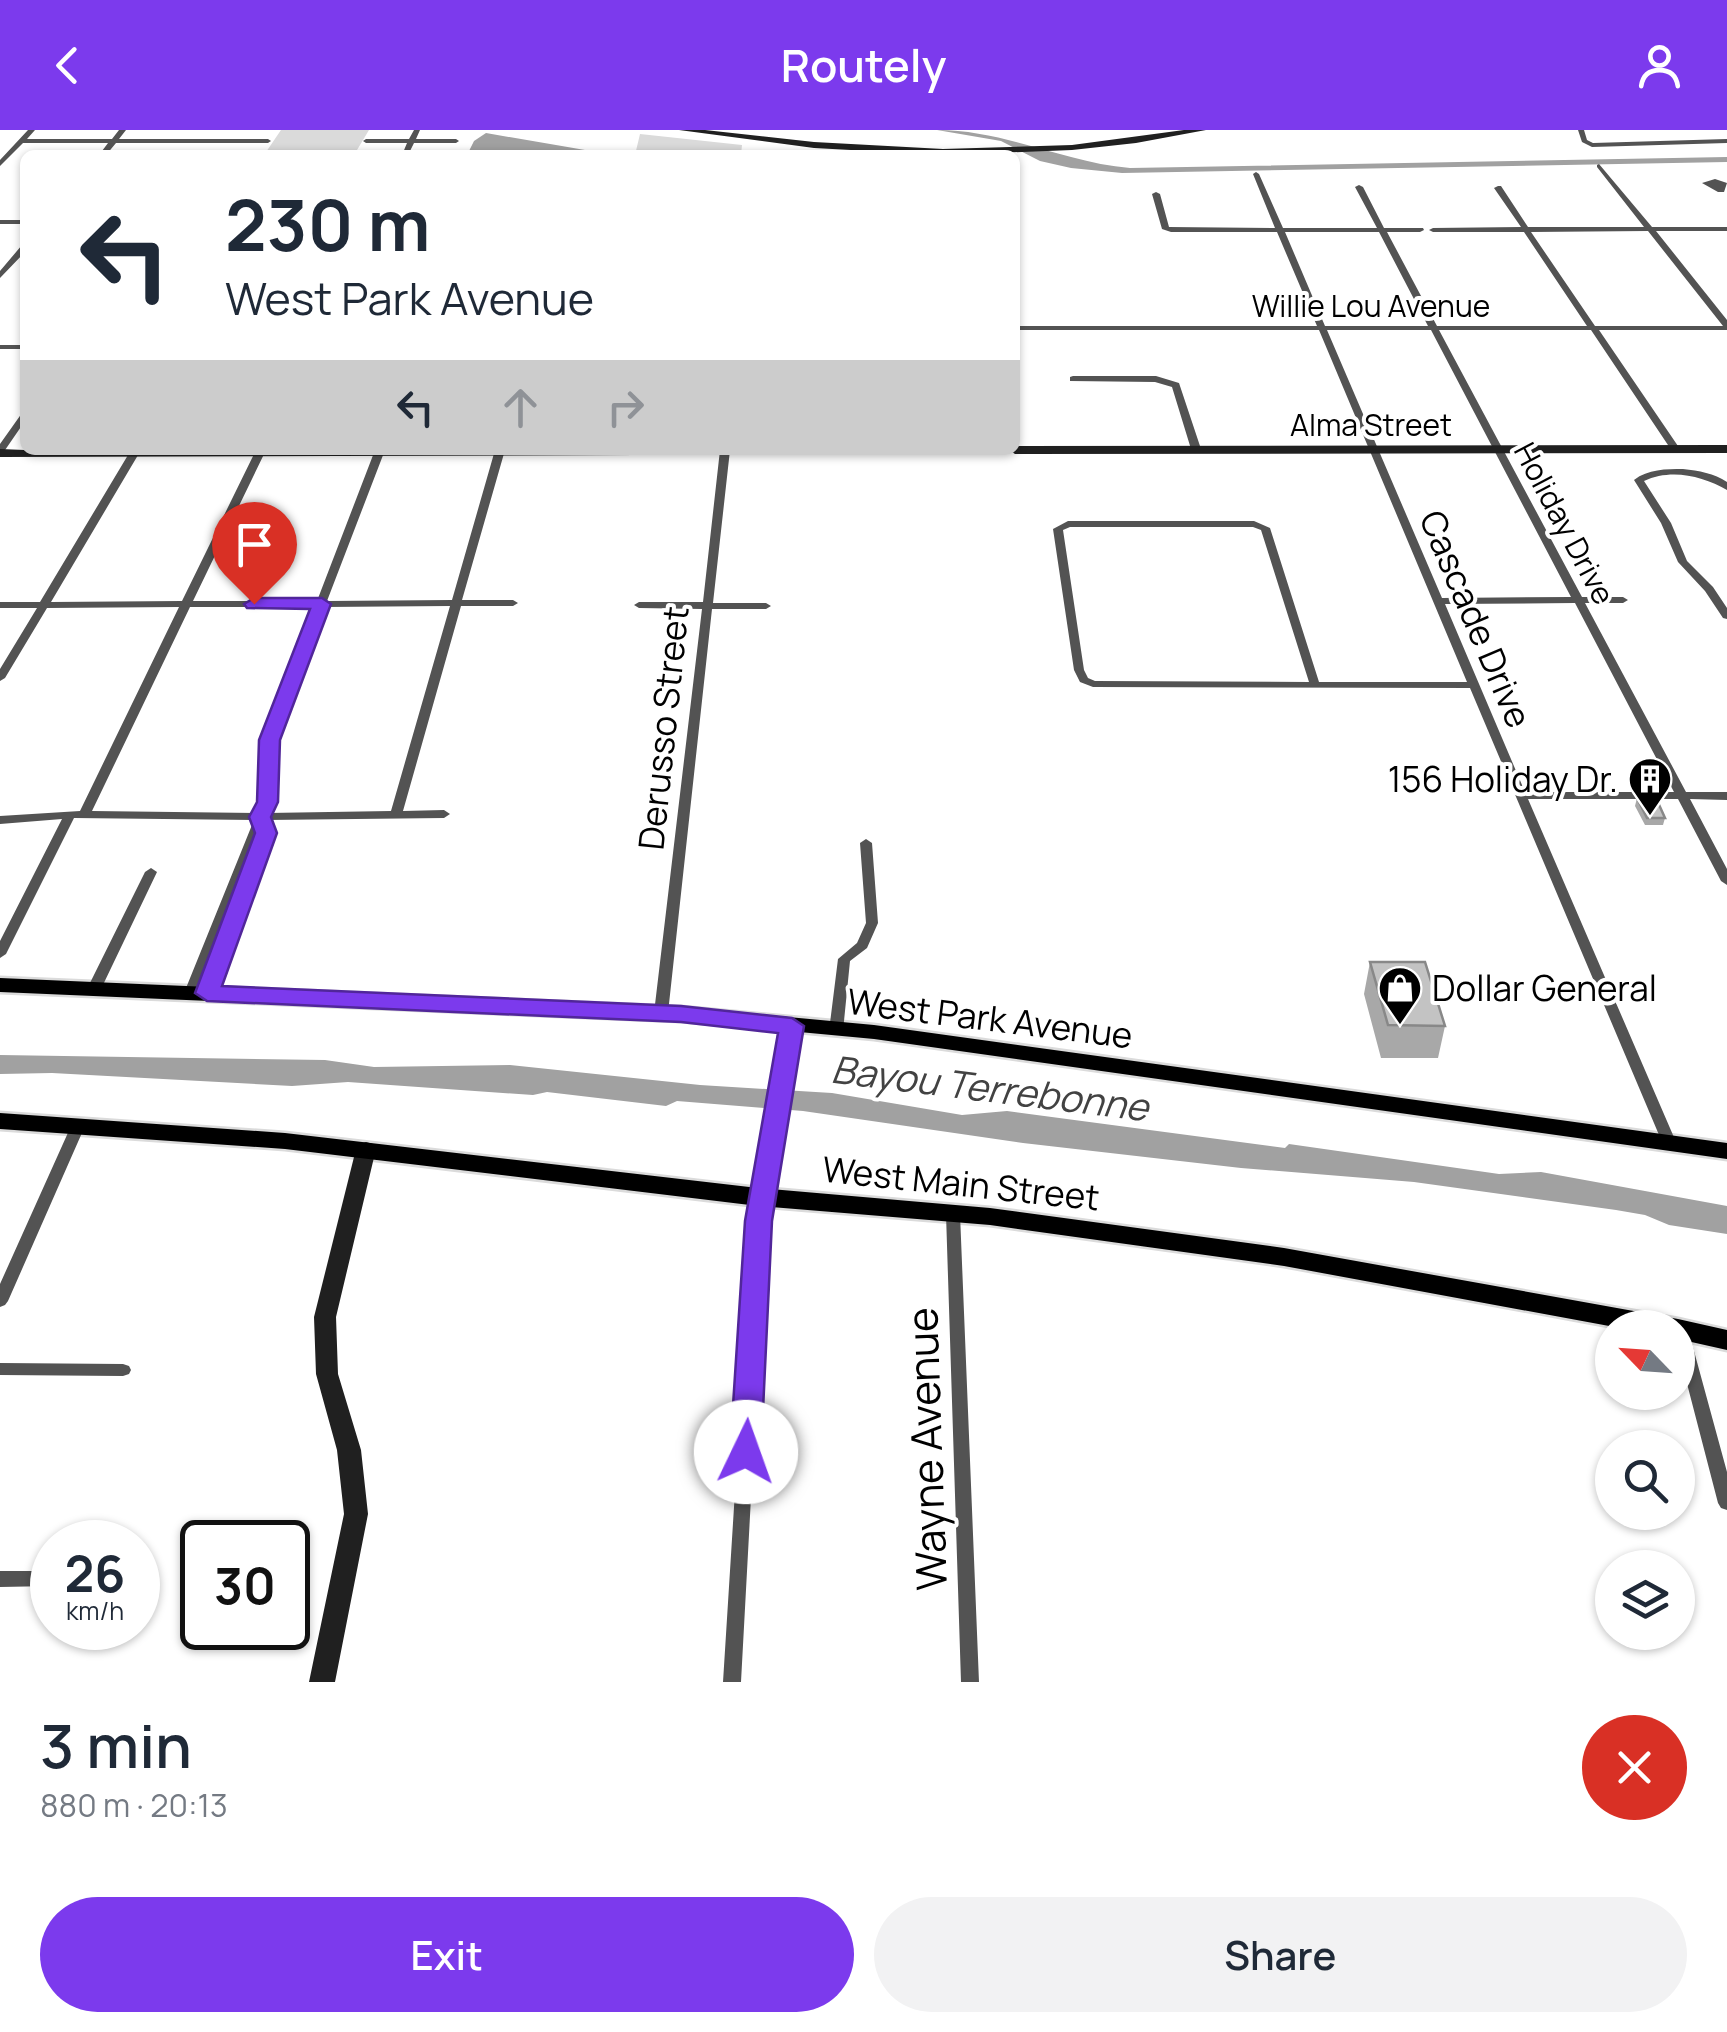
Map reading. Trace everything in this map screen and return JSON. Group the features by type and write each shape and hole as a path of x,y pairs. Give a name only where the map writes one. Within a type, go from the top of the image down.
{"main road":[{"name":"West Park Avenue","path":"0,985 661,1013 894,1035 1727,1151"},
{"name":"West Main Street","path":"0,1122 366,1149 761,1198 953,1214 1313,1264 1595,1314"},
{"name":"West Main Street","path":"1695,1332 1727,1340"}],"street":[{"path":"0,164 32,130"},
{"path":"106,150 123,130"},
{"path":"408,150 417,130"},
{"path":"684,130 850,150"},
{"path":"1020,153 1201,130"},
{"path":"1580,130 1584,142 1592,145 1727,141"},
{"path":"22,141 268,141"},
{"path":"214,150 220,141"},
{"path":"366,141 456,141"},
{"path":"1600,166 1727,327"},
{"name":"Cascade Drive","path":"1256,174 1670,1142"},
{"name":"Holiday Drive","path":"1359,188 1727,881"},
{"path":"1498,188 1676,449"},
{"path":"1156,194 1168,230 1420,230"},
{"path":"1433,230 1727,229"},
{"path":"0,276 20,252"},
{"name":"Willie Lou Avenue","path":"1020,328 1727,327"},
{"path":"1073,379 1156,380 1176,385 1196,449"},
{"path":"0,452 20,422"},
{"name":"Alma Street","path":"1020,450 1727,449"},
{"path":"0,678 133,455"},
{"path":"0,954 186,604 258,455"},
{"path":"199,993 266,833 260,817 267,802 270,740 378,455"},
{"path":"397,812 499,455"},
{"name":"Derusso Street","path":"661,1013 723,455"},
{"path":"1727,487 1714,476 1643,475 1640,480 1666,523 1683,562 1723,600 1727,616"},
{"path":"1315,684 1265,528 1254,524 1086,524 1058,529 1079,670 1084,680 1093,684 1475,685"},
{"path":"1438,601 1623,600"},
{"path":"0,605 512,603"},
{"path":"638,605 766,606"},
{"path":"1522,796 1727,796"},
{"path":"0,820 77,814 444,814"},
{"path":"836,1031 844,959 862,945 872,923 866,843"},
{"path":"94,989 152,872"},
{"path":"732,1682 761,1198 792,1026"},
{"path":"0,1301 78,1126"},
{"path":"322,1682 356,1514 349,1450 327,1374 325,1317 366,1149"},
{"name":"Wayne Avenue","path":"953,1214 970,1682"},
{"path":"0,1370 124,1370"},
{"path":"1695,1393 1727,1502"},
{"path":"0,1579 30,1580"}],"shaded area":[{"path":"281,130 369,130 357,150 267,150"},
{"path":"937,130 986,135 1081,160 1130,168 1727,157 1727,162 1122,173 1040,161 1001,141"},
{"path":"486,133 585,150 470,150 474,141"},
{"path":"640,134 742,145 742,150 636,150"},
{"path":"0,1055 325,1060 374,1067 510,1065 700,1085 832,1093 962,1115 1007,1111 1285,1148 1289,1144 1499,1174 1541,1172 1727,1206 1727,1234 1669,1225 1645,1215 1616,1210 1414,1182 1241,1168 1023,1143 803,1111 677,1101 666,1106 547,1092 533,1095 348,1082 292,1086 52,1073 0,1074"}],"building":[{"path":"1637,798 1656,798 1665,818 1647,818"},
{"path":"1370,962 1425,962 1445,1026 1388,1025"}],"place":[{"name":"156 Holiday Dr.","path":"1650,817"},
{"name":"Dollar General","path":"1400,1026"}],"route":[{"path":"254,604 322,604 270,740 267,802 260,817 266,833 207,993 681,1014 792,1026 758,1221 746,1452"}],"water label":[{"name":"Bayou Terrebonne","path":"990,1087"}]}
